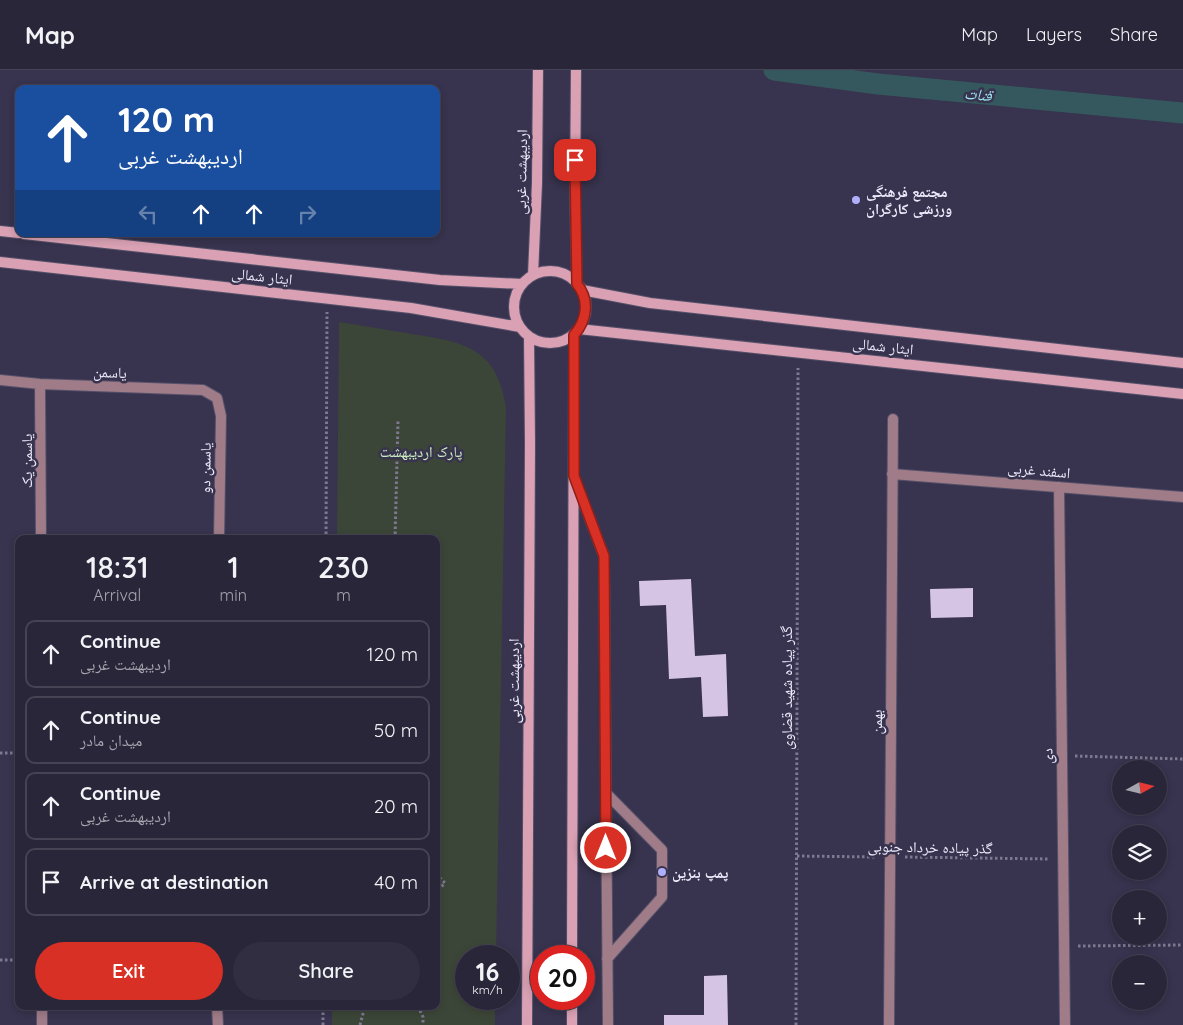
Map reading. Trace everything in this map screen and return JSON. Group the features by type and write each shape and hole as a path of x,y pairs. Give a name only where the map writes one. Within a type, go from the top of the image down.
{"main road":[{"name":"اردیبهشت غربی","path":"533,275 537,183 538,70"},
{"path":"576,70 575,196 580,287 585,300 586,310 584,320 576,332 556,343 546,344 537,342 528,337 520,328 513,306 516,294 522,284 533,275 544,271 556,272 568,276 580,287"},
{"path":"0,231 15,233"},
{"name":"ایثار شمالی","path":"51,237 440,280 522,284"},
{"name":"ایثار شمالی","path":"0,262 411,308 520,328"},
{"name":"ایثار شمالی","path":"580,287 650,303 1183,363"},
{"path":"572,945 576,332"},
{"name":"ایثار شمالی","path":"576,332 798,351 1183,394"},
{"name":"اردیبهشت غربی","path":"527,1025 530,453 528,337"},
{"path":"572,1010 572,1025"}],"street":[{"name":"یاسمن","path":"0,380 40,384 203,390 217,398"},
{"name":"یاسمن یک","path":"40,384 41,535"},
{"name":"یاسمن دو","path":"217,398 221,416 219,535"},
{"name":"بهمن","path":"889,1025 893,419"},
{"name":"اسفند غربی","path":"892,474 1183,497"},
{"path":"574,476 604,556 608,1025"},
{"name":"دی","path":"1059,487 1065,1025"},
{"path":"606,793 662,850 662,897 607,960"},
{"path":"42,1010 42,1025"},
{"path":"217,1010 218,1025"}],"path":[{"path":"326,535 328,299"},
{"name":"گذر پیاده شهید قضاوی","path":"796,1025 798,351"},
{"path":"395,535 398,421"},
{"path":"0,753 15,753"},
{"path":"1062,756 1183,759"},
{"name":"گذر پیاده خرداد جنوبی","path":"797,856 1063,859"},
{"path":"440,878 445,883 440,888"},
{"path":"1064,946 1183,945"},
{"path":"0,960 15,960"},
{"path":"323,1025 324,1010"},
{"path":"360,1025 364,1010"},
{"path":"420,1010 423,1018 423,1025"}],"green space":[{"name":"پارک اردیبهشت","path":"339,322 447,340 475,351 495,371 506,407 496,945 455,945 455,1010 495,1010 495,1025 332,1025 332,1010 440,1010 440,535 337,535"}],"building":[{"path":"691,579 695,656 726,654 728,716 703,717 701,677 669,679 666,605 640,606 639,581"},
{"path":"973,588 973,617 931,618 930,589"},
{"path":"727,975 728,1025 664,1025 664,1015 704,1015 704,976"}],"waterway":[{"name":"قنات","path":"774,70 878,84 1183,113"}],"place":[{"name":"مجتمع فرهنگی ورزشی کارگران","path":"856,200"},
{"name":"پمپ بنزین","path":"662,872"}],"route":[{"path":"575,160 577,284 582,290 586,310 584,320 574,335 574,476 604,556 606,848"}]}
